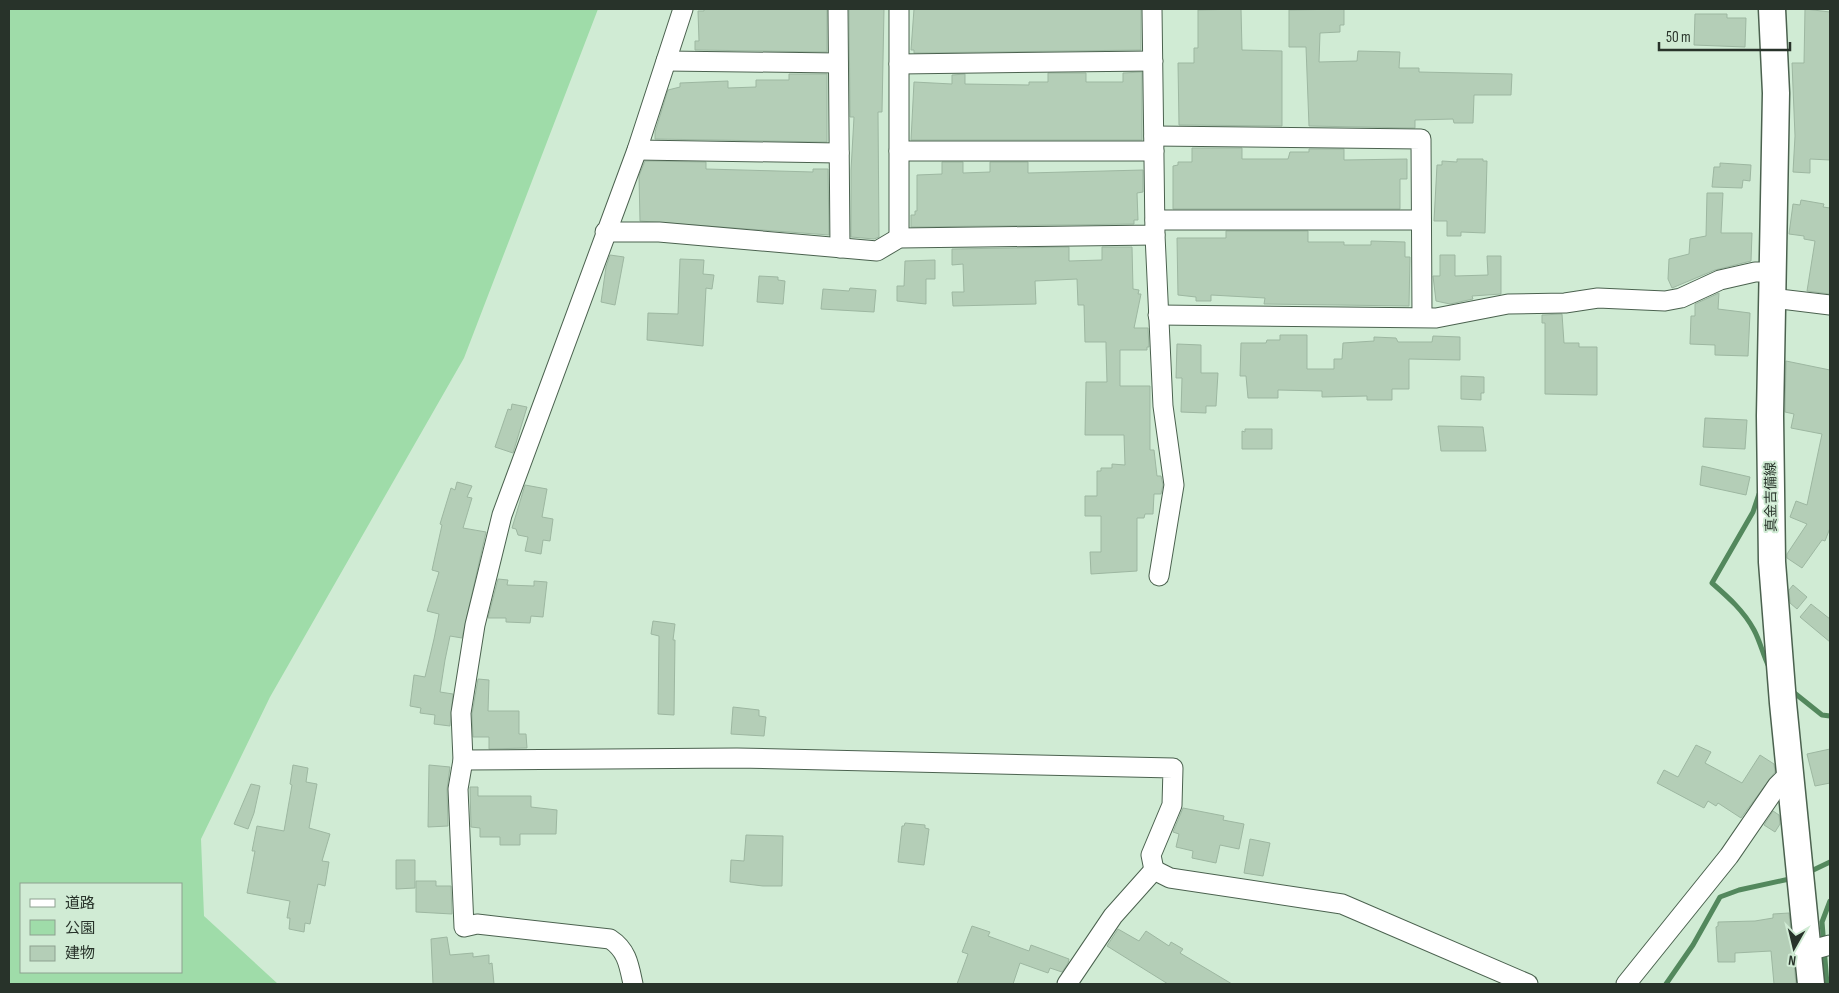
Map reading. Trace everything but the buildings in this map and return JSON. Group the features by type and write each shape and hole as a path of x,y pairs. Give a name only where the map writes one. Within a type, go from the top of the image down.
{"main road":[{"name":"真金吉備線","path":"1772,9 1776,93 1766,279 1772,562 1799,878 1819,948 1811,984"}],"street":[{"path":"633,984 628,960 620,946 610,939 477,924 464,927 458,811 458,790 463,760 461,713 474,625 502,515 605,232 637,150 683,9"},
{"path":"838,9 840,248"},
{"path":"899,9 899,238"},
{"path":"1152,9 1158,316 1163,406 1174,485 1159,576"},
{"path":"666,61 838,63"},
{"path":"899,64 1153,61"},
{"path":"899,151 1154,143 1421,139 1422,316"},
{"path":"637,150 839,154"},
{"path":"605,232 659,232 877,251 899,238 1155,227 1421,220"},
{"path":"1158,316 1422,316 1436,318 1508,304 1565,303 1598,298 1665,301 1681,298 1720,280 1766,279 1830,304"},
{"path":"463,760 736,758 1173,768 1172,804 1151,856 1154,870"},
{"path":"1626,984 1704,889 1777,786 1791,772"},
{"path":"1067,984 1113,916 1154,870"},
{"path":"1154,870 1170,878 1342,904 1528,984"}],"green space":[{"path":"9,9 598,9 464,358 270,697 201,839 204,916 278,984 9,984"}],"waterway":[{"path":"1759,494 1753,512 1712,583 1735,605 1750,623 1769,667"},
{"path":"1792,691 1822,715 1830,716"},
{"path":"1807,873 1830,862"},
{"path":"1666,984 1693,945 1720,897 1739,890 1794,878"},
{"path":"1827,984 1822,922 1830,901"}]}
